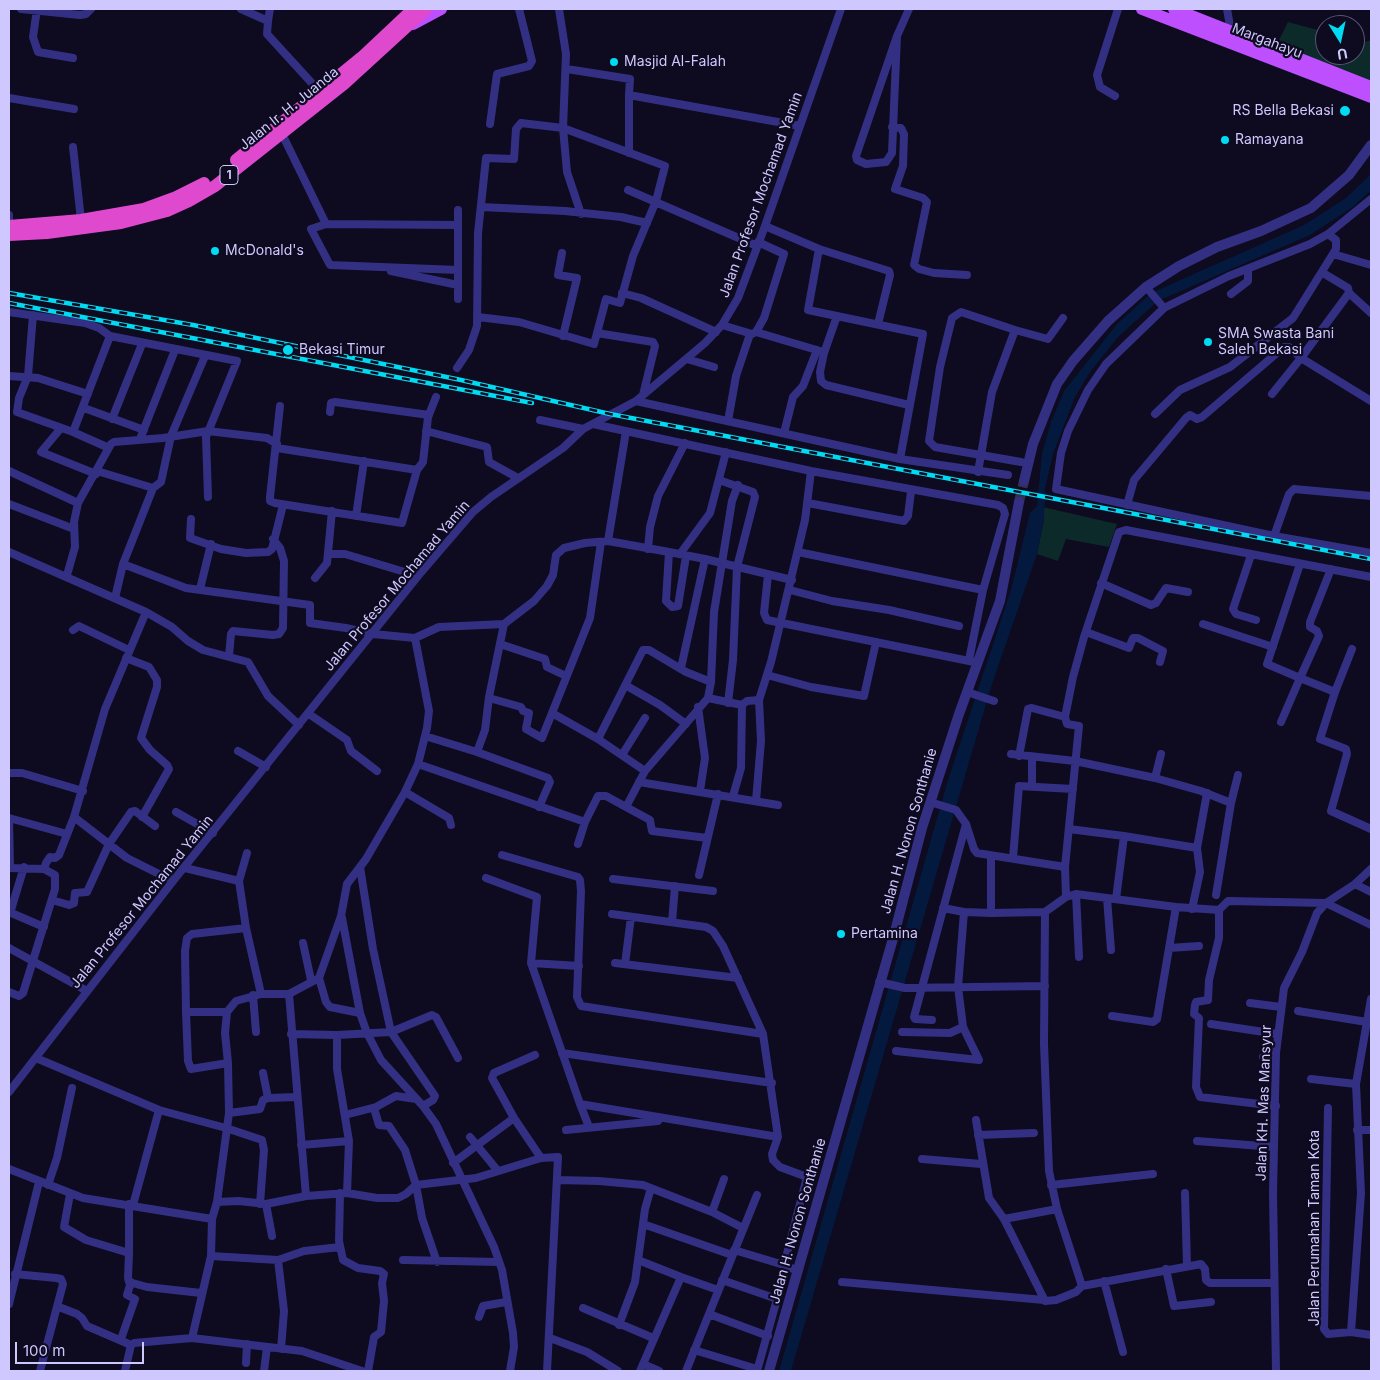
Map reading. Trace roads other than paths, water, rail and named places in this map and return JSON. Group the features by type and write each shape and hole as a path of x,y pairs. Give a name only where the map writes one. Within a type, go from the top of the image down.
{"highway":[{"name":"1","path":"405,24 413,9"},
{"name":"Jalan Ir. H. Juanda","path":"9,225 81,220 144,209 213,182 362,57 426,9"},
{"name":"Jalan Ir. H. Juanda","path":"9,235 47,234 128,221 167,211 282,134 344,84 405,24"}],"main road":[{"path":"405,24 441,9"},
{"path":"1142,9 1169,12 1226,35 1371,87"},
{"name":"Margahayu","path":"1226,35 1371,97"}],"street":[{"path":"21,9 80,15 86,14 91,9"},
{"path":"241,9 268,22"},
{"path":"270,9 267,34 320,92"},
{"path":"490,124 497,74 529,66 532,61 519,9"},
{"path":"559,9 567,69 563,128 567,172 581,214"},
{"name":"Jalan Profesor Mochamad Yamin","path":"9,1092 173,881 186,868 418,576 478,508 562,448 583,429 636,401 687,359 722,325 738,298 841,9"},
{"path":"897,36 892,127 893,148 888,160 870,165 857,160 897,36 909,9"},
{"path":"1115,96 1100,87 1097,75 1118,9"},
{"path":"1226,9 1230,26 1226,35"},
{"path":"36,10 33,37 38,52 73,58"},
{"path":"567,69 630,79 628,153"},
{"path":"629,94 800,126"},
{"path":"9,98 74,109"},
{"path":"457,368 472,343 478,317 477,270 486,158 514,159 516,129 521,123 563,128 665,166 656,201 633,256 620,302 606,299 594,344 519,322 478,317"},
{"path":"892,127 901,128 904,134 903,166 895,188 923,198 927,202 914,265 926,271 967,275"},
{"path":"282,134 326,224"},
{"path":"1024,481 1033,444 1057,384 1108,321 1146,287 1179,266 1217,247 1261,231 1311,208 1349,175 1371,146"},
{"path":"73,148 81,220"},
{"path":"628,190 784,253 764,318 753,333 736,376 728,421"},
{"path":"1371,199 1328,234 1310,244 1194,291 1164,308 1101,370 1072,420 1061,453 1056,489 1274,536 1371,553"},
{"path":"481,207 526,208 621,217 647,223"},
{"path":"458,210 458,299"},
{"path":"9,215 9,225"},
{"path":"458,225 326,224 311,229 330,265 458,270"},
{"path":"765,226 819,249 889,271 890,275 878,324"},
{"path":"1155,414 1180,390 1230,366 1286,326 1323,273 1337,246 1336,240 1328,234"},
{"path":"819,249 808,310 922,333 924,336 909,405 900,459"},
{"path":"562,253 558,275 576,278 563,336"},
{"path":"1333,254 1371,265"},
{"path":"370,267 458,285"},
{"path":"1231,294 1248,280 1248,269"},
{"path":"1323,273 1348,288 1349,293 1371,312"},
{"path":"1146,287 1164,308"},
{"path":"1272,394 1349,293"},
{"path":"622,294 640,298 716,332"},
{"path":"9,312 85,323 99,328 110,336 142,344 237,361 206,437 208,497"},
{"path":"1021,462 935,447 929,442 940,367 950,322 961,312 1048,339 1063,318"},
{"path":"33,315 28,376 19,398 17,412 73,432 109,448"},
{"path":"784,433 793,397 803,386 837,316"},
{"path":"722,325 820,352"},
{"path":"978,472 995,382 1015,330"},
{"path":"597,333 654,342 643,395"},
{"path":"73,432 84,408 110,336"},
{"path":"112,418 142,344"},
{"path":"1127,505 1134,480 1186,418 1190,415 1197,419 1202,417 1284,346 1291,348 1301,358 1371,401"},
{"path":"140,439 176,350"},
{"path":"820,352 820,372 824,383 909,405"},
{"path":"115,598 122,564 152,488 161,482 171,436 205,356"},
{"path":"687,359 714,367"},
{"path":"9,376 28,376 88,394"},
{"path":"280,406 270,501 402,523 417,470 423,462 426,430 436,396"},
{"path":"636,401 900,459 1008,475"},
{"path":"330,412 331,403 335,402 429,415"},
{"path":"84,408 144,430"},
{"path":"540,420 583,429"},
{"path":"593,424 811,471 998,505 1003,508 1005,514 983,590 974,661 767,620 764,616 768,575"},
{"path":"61,428 41,452 96,472 152,488"},
{"path":"66,576 75,547 74,529 78,503 114,442 208,430 267,438 277,446 417,470"},
{"path":"426,430 487,447 489,462 518,478"},
{"path":"489,698 521,706 523,711 529,713 526,728 540,738 552,713 593,608 626,431"},
{"path":"648,549 650,527 658,496 684,443"},
{"path":"669,552 666,601 672,607 678,606 683,555 710,512 726,452"},
{"path":"356,516 364,461"},
{"path":"9,471 78,503"},
{"path":"756,801 761,741 759,700 790,590 808,503 811,471"},
{"path":"719,480 738,485 753,492 755,501 737,567 733,660 728,702"},
{"path":"626,808 645,771 686,724 698,707 708,698 711,682 714,612 732,501 738,485"},
{"path":"1274,536 1289,494 1294,489 1371,496"},
{"path":"808,503 902,521 908,517 911,490"},
{"name":"Jalan H. Nonon Sonthanie","path":"769,1371 935,803 971,693 974,661 1000,602 1019,502"},
{"path":"9,504 74,529"},
{"path":"191,520 190,538 222,549 261,553 270,551 283,504"},
{"path":"315,578 326,566 329,554 332,511"},
{"path":"1066,897 1065,867 1079,726 1066,723 1065,717 1073,677 1117,535 1122,531 1371,577"},
{"path":"229,656 230,634 233,631 264,635 279,634 283,623 284,561 280,548 274,539"},
{"path":"122,564 172,584 310,605 310,623 373,634 414,638 440,627 504,624 534,601 547,586 553,575 556,555 559,551 576,544 604,542 669,552 792,580"},
{"path":"200,588 211,544"},
{"path":"9,552 146,612 172,627 188,641 203,650 248,662 268,696 299,725"},
{"path":"798,552 983,590"},
{"path":"329,554 354,556 418,576"},
{"path":"1251,555 1233,609 1236,614 1256,620"},
{"path":"681,668 704,559"},
{"path":"1300,564 1268,664 1335,692"},
{"path":"1281,722 1319,636 1317,631 1310,627 1310,622 1330,569"},
{"path":"1101,583 1151,605 1155,604 1163,590 1168,588 1188,592"},
{"path":"790,590 959,626"},
{"path":"44,869 50,857 57,857 74,817 105,709 146,612"},
{"path":"477,752 485,730 489,698 504,624"},
{"path":"1203,624 1273,647"},
{"path":"73,630 79,626 130,650"},
{"path":"1086,632 1129,648 1133,638 1138,638 1163,651 1160,662"},
{"path":"192,1338 211,1256 212,1219 217,1202 228,1113 228,1063 225,1033 227,1012 236,1001 257,995 288,994 315,979 341,916 348,884 405,792 418,764 429,718 428,701 414,638"},
{"path":"767,675 811,687 864,696 876,642"},
{"path":"500,644 545,659 546,667 566,676"},
{"path":"598,739 645,649 711,682"},
{"path":"1352,649 1320,738 1346,749 1347,754 1331,811 1371,829"},
{"path":"126,658 149,667 157,680 157,687 141,738 150,750 168,765 168,769 142,817"},
{"path":"627,686 660,705 686,724"},
{"path":"971,693 992,700"},
{"path":"708,698 742,704 747,701 759,700"},
{"path":"733,796 741,768 742,704"},
{"path":"698,707 705,758 700,791"},
{"path":"1065,717 1032,708 1028,709 1015,755 1075,761 1155,778 1207,793 1231,803"},
{"path":"552,713 598,739 645,771"},
{"path":"308,714 347,740 350,751 377,771"},
{"path":"622,755 645,718"},
{"path":"425,736 477,752 550,779 539,807"},
{"path":"238,751 266,767"},
{"path":"1155,778 1161,754"},
{"path":"1032,758 1032,786"},
{"path":"418,764 585,822"},
{"path":"9,773 22,773 83,791"},
{"path":"1216,895 1231,803 1238,775"},
{"path":"639,782 733,796 778,805"},
{"path":"1013,858 1018,788 1021,785 1073,788"},
{"path":"405,792 449,818 451,825"},
{"path":"1192,909 1200,871 1197,848 1207,793"},
{"path":"699,875 718,794"},
{"path":"578,844 585,822 599,796 606,796 650,820 652,831 707,838"},
{"path":"935,803 956,810 966,824 975,852 1065,867"},
{"path":"52,900 69,905 74,903 75,893 87,892 109,844 131,812 135,811 155,826"},
{"path":"176,812 213,833"},
{"path":"74,817 142,867 173,881"},
{"path":"9,992 21,995 44,927 56,881 55,875 44,869 10,868 9,818 67,834"},
{"path":"932,1020 914,1019 966,824"},
{"path":"1069,829 1197,848"},
{"path":"1111,950 1112,898 1124,836"},
{"path":"247,853 239,881 257,995 256,1032"},
{"path":"502,855 578,877 580,880 577,997 581,1006 763,1034"},
{"path":"991,856 991,913"},
{"path":"24,867 9,912 44,927"},
{"path":"360,867 391,1032 434,1093 435,1098 423,1106"},
{"path":"186,868 239,881"},
{"name":"Jalan KH. Mas Mansyur","path":"1276,1371 1273,1283 1274,1147 1277,1034 1284,988 1304,948 1314,918 1326,903 1355,884 1371,869"},
{"path":"486,878 538,897 531,963 589,1127"},
{"path":"613,878 714,891"},
{"path":"1355,884 1371,892"},
{"path":"672,922 675,886"},
{"path":"943,908 964,912 1045,912 1066,897 1076,894 1192,909 1219,910"},
{"path":"1076,894 1079,957"},
{"path":"1276,1106 1200,1097 1196,1087 1199,1018 1194,1014 1195,1005 1196,1002 1208,1000 1209,980 1219,938 1219,910 1228,900 1326,903 1371,925"},
{"path":"1112,1016 1152,1022 1158,1019 1176,907"},
{"path":"896,1051 979,1060 963,1027 958,987 964,912"},
{"path":"1045,912 1045,1092 1049,1171 1057,1209 1082,1286"},
{"path":"612,914 706,927 712,931 723,946 763,1034 772,1083 778,1137 772,1154 776,1164 807,1177 784,1265"},
{"path":"341,916 360,1013 367,1033 381,1060 423,1106 436,1124 494,1247 499,1262 514,1347 510,1371"},
{"path":"625,964 631,917"},
{"path":"228,1063 191,1069 188,1062 185,951 187,938 192,934 246,928"},
{"path":"303,943 315,979 330,1007 360,1013"},
{"path":"1169,948 1199,946"},
{"path":"9,948 87,991"},
{"path":"615,962 738,978"},
{"path":"531,963 579,966"},
{"path":"883,983 905,988 922,986 1045,986"},
{"path":"288,994 306,1196"},
{"path":"1351,1332 1361,1205 1356,1084 1371,999"},
{"path":"1250,1003 1281,1007"},
{"path":"1298,1011 1367,1022"},
{"path":"186,1012 227,1012"},
{"path":"291,1034 337,1035 391,1032 434,1016 458,1058"},
{"path":"1210,1024 1277,1034"},
{"path":"902,1032 950,1033 963,1027"},
{"path":"337,1035 336,1069 350,1141 340,1247 343,1260 358,1268 380,1271 384,1274 381,1332 374,1337 368,1371"},
{"path":"562,1053 772,1083"},
{"path":"1264,1057 1276,1053"},
{"path":"535,1055 494,1073 492,1076 514,1118 541,1158"},
{"path":"36,1058 159,1110 226,1128 263,1142 263,1204 272,1236"},
{"path":"264,1073 268,1098"},
{"path":"1311,1079 1356,1084"},
{"path":"48,1185 57,1158 72,1088"},
{"path":"345,1115 374,1108 396,1096 416,1100"},
{"path":"228,1113 260,1110 263,1100 268,1098 298,1097"},
{"path":"580,1104 778,1137"},
{"path":"374,1108 379,1125 388,1126 405,1150 416,1185 422,1218 437,1262"},
{"name":"Jalan Perumahan Taman Kota","path":"1328,1108 1324,1326 1328,1334 1351,1332 1371,1334"},
{"path":"159,1110 131,1205 128,1278 131,1282 147,1287 201,1293"},
{"path":"453,1163 514,1118"},
{"path":"566,1130 668,1120"},
{"path":"976,1120 981,1164 989,1198 1004,1220 1044,1300"},
{"path":"1357,1130 1371,1130"},
{"path":"978,1134 1034,1133"},
{"path":"470,1138 498,1171"},
{"path":"301,1145 350,1141"},
{"path":"1197,1141 1274,1147"},
{"path":"217,1202 239,1201 263,1204 306,1196 344,1193 377,1198 398,1198 409,1192 416,1185 461,1180 541,1158 552,1156 559,1158 547,1371"},
{"path":"922,1159 981,1164"},
{"path":"9,1169 70,1194 212,1219"},
{"path":"1052,1186 1153,1174"},
{"path":"712,1212 724,1179"},
{"path":"557,1180 624,1183 651,1188 712,1212 743,1228"},
{"path":"9,1304 39,1182"},
{"path":"619,1325 635,1282 642,1224 651,1188"},
{"path":"1184,1193 1187,1266"},
{"path":"70,1194 64,1227 86,1240 129,1253"},
{"path":"686,1371 757,1195"},
{"path":"1004,1220 1057,1209"},
{"path":"642,1224 733,1253 784,1265 798,1272"},
{"path":"211,1256 278,1260 304,1251 340,1247"},
{"path":"278,1260 284,1311 281,1349"},
{"path":"403,1260 499,1262"},
{"path":"638,1260 718,1290"},
{"path":"842,1282 1054,1302 1076,1292 1082,1286 1187,1266 1203,1266 1206,1280 1210,1283 1273,1283"},
{"path":"1166,1269 1174,1306 1211,1302"},
{"path":"15,1274 60,1279 64,1290 40,1371"},
{"path":"659,1371 642,1367 681,1277"},
{"path":"694,1350 757,1370 777,1299 722,1280"},
{"path":"1104,1281 1123,1352"},
{"path":"121,1339 135,1299 127,1295 131,1282"},
{"path":"479,1317 483,1306 506,1302"},
{"path":"59,1307 77,1314 82,1318 86,1326 121,1339 131,1345"},
{"path":"583,1308 653,1338"},
{"path":"709,1314 768,1336"},
{"path":"131,1345 138,1342 192,1338 247,1344 302,1351 362,1371"},
{"path":"550,1338 586,1352 618,1371"},
{"path":"246,1363 247,1344"},
{"path":"124,1371 131,1345"},
{"path":"264,1371 266,1347"}],"water":[{"path":"1371,174 1371,190 1353,207 1310,235 1158,301 1118,337 1090,372 1074,399 1053,454 1045,489 1044,519 1037,554 991,687 791,1371 779,1371 948,780 1011,590 1030,513 1037,506 1042,453 1051,422 1064,391 1117,324 1151,293 1304,225 1346,198"}],"tunnel":[{"path":"1019,502 1024,481"}],"railway":[{"path":"9,293 193,325 461,380 610,414 1371,559"},
{"path":"9,303 532,403"}],"place":[{"name":"Masjid Al-Falah","path":"614,62"},
{"name":"RS Bella Bekasi","path":"1345,111"},
{"name":"Ramayana","path":"1225,140"},
{"name":"McDonald's","path":"215,251"},
{"name":"SMA Swasta Bani Saleh Bekasi","path":"1208,342"},
{"name":"Bekasi Timur","path":"288,350"},
{"name":"Pertamina","path":"841,934"}]}
